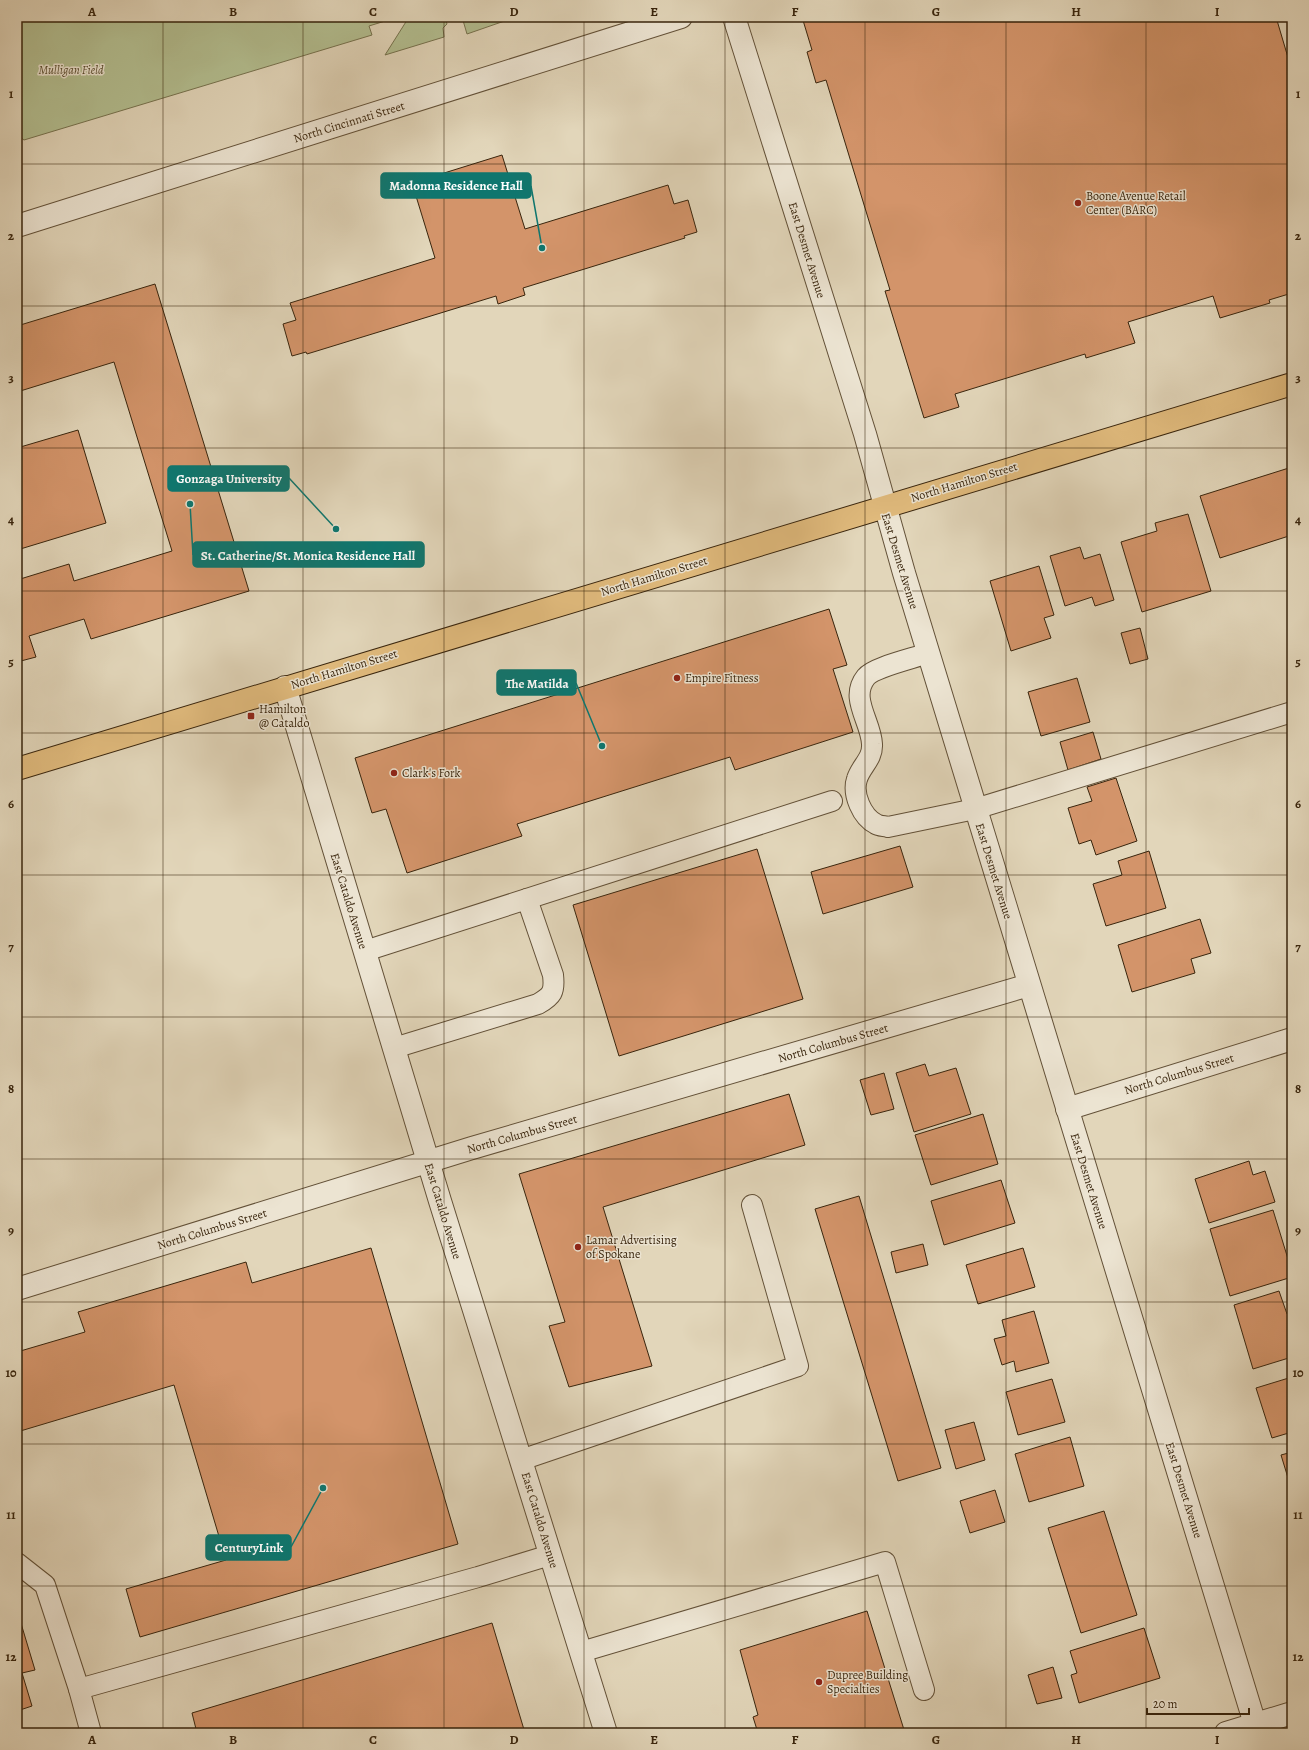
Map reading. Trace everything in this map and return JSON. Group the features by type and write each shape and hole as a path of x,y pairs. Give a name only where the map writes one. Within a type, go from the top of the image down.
{"main road":[{"name":"North Hamilton Street","path":"17,769 1292,384"}],"street":[{"name":"North Cincinnati Street","path":"17,226 681,17"},
{"name":"East Desmet Avenue","path":"734,17 865,434 884,506 928,653 1255,1724"},
{"name":"East Cataldo Avenue","path":"285,687 428,1162 606,1733"},
{"name":"North Columbus Street","path":"17,1289 428,1162 1029,985"},
{"name":"North Columbus Street","path":"1067,1109 1292,1039"},
{"path":"1226,1733 1292,1713"}],"lane":[{"path":"928,653 877,669 866,676 860,688 860,701 872,742 872,751 868,762 857,779 856,792 866,816 876,824 888,827 975,808 1292,712"},
{"path":"365,951 832,801"},
{"path":"394,1048 538,1004 549,998 555,986 553,975 527,899"},
{"path":"521,1460 798,1366 752,1205"},
{"path":"79,1689 550,1555"},
{"path":"581,1652 885,1562 924,1690"},
{"path":"17,1563 45,1585 79,1689 91,1733"}],"green space":[{"name":"Mulligan Field","path":"17,17 398,17 369,26 372,35 24,140 17,135"},
{"path":"409,17 445,17 447,24 443,28 444,37 385,55"},
{"path":"462,17 516,17 467,34"}],"building":[{"name":"Boone Avenue Retail Center (BARC)","path":"802,17 1276,17 1292,71 1292,293 1269,300 1270,303 1220,318 1213,296 1128,322 1135,343 1086,358 1085,354 955,394 959,407 924,418 885,291 890,290 826,80 816,83 807,52 812,50"},
{"path":"502,155 525,229 668,185 674,204 688,200 697,232 684,236 685,238 523,288 525,295 498,304 496,296 307,354 306,352 292,356 283,324 296,320 290,303 435,258 412,183"},
{"path":"155,284 249,591 91,639 84,619 29,636 36,657 17,662 17,580 69,564 74,581 172,551 114,362 17,392 17,326"},
{"path":"78,430 106,523 17,550 17,448"},
{"path":"1292,467 1292,535 1220,558 1200,496"},
{"path":"1188,514 1211,591 1142,612 1121,542 1157,531 1155,523"},
{"path":"1080,547 1084,559 1100,554 1114,600 1095,606 1092,597 1065,606 1050,556"},
{"path":"1039,566 1054,615 1044,618 1051,638 1011,651 990,581"},
{"path":"829,609 847,665 833,669 853,732 735,770 730,757 517,824 522,836 407,873 386,809 372,813 355,758"},
{"path":"1140,628 1148,659 1130,664 1121,633"},
{"path":"1077,678 1090,722 1041,736 1028,692"},
{"path":"1093,732 1101,759 1068,770 1060,742"},
{"path":"1116,778 1137,841 1096,855 1091,840 1079,844 1068,808 1092,801 1087,787"},
{"path":"900,846 913,887 823,914 811,872"},
{"path":"757,849 803,999 619,1056 573,905"},
{"path":"1149,851 1166,908 1106,926 1093,884 1122,875 1118,861"},
{"path":"1200,919 1211,953 1191,959 1195,973 1132,992 1118,945"},
{"path":"925,1064 929,1076 956,1068 971,1114 914,1132 896,1073"},
{"path":"884,1073 894,1109 871,1115 860,1080"},
{"name":"Lamar Advertising of Spokane","path":"789,1094 805,1145 603,1207 652,1366 569,1387 549,1326 565,1322 519,1174"},
{"path":"983,1114 998,1164 931,1185 915,1135"},
{"path":"1249,1161 1253,1175 1265,1171 1275,1202 1209,1223 1195,1179"},
{"path":"1001,1180 1015,1223 944,1245 931,1201"},
{"path":"859,1196 941,1468 898,1481 815,1209"},
{"path":"1273,1210 1292,1272 1292,1277 1230,1296 1210,1229"},
{"path":"923,1244 928,1265 896,1273 891,1252"},
{"path":"371,1248 458,1544 140,1637 126,1589 226,1560 174,1385 17,1432 17,1352 85,1332 78,1312 246,1262 252,1283"},
{"path":"1023,1248 1035,1287 978,1304 966,1265"},
{"path":"1279,1291 1287,1314 1292,1313 1292,1344 1289,1345 1292,1357 1253,1369 1234,1305"},
{"path":"1034,1311 1049,1363 1016,1372 1014,1361 1002,1365 994,1339 1006,1336 1002,1320"},
{"path":"1292,1377 1292,1432 1272,1438 1256,1388"},
{"path":"1052,1379 1065,1422 1018,1435 1006,1392"},
{"path":"974,1422 985,1460 956,1469 945,1430"},
{"path":"1070,1437 1084,1486 1029,1502 1015,1454"},
{"path":"1292,1452 1292,1491 1281,1455"},
{"path":"995,1490 1005,1522 970,1533 960,1501"},
{"path":"1104,1511 1137,1615 1081,1633 1048,1528"},
{"path":"17,1610 35,1670 22,1673 32,1706 17,1711"},
{"name":"Dupree Building Specialties","path":"867,1611 905,1733 758,1733 753,1717 758,1715 740,1650"},
{"path":"492,1623 525,1733 197,1733 192,1713"},
{"path":"1144,1628 1160,1678 1079,1703 1071,1675 1077,1673 1070,1651"},
{"path":"1053,1667 1062,1698 1037,1704 1028,1675"}],"place":[{"name":"Boone Avenue Retail Center (BARC)","path":"1078,203"},
{"name":"Madonna Residence Hall","path":"542,248"},
{"name":"St. Catherine/St. Monica Residence Hall","path":"190,504"},
{"name":"Gonzaga University","path":"336,529"},
{"name":"Empire Fitness","path":"677,678"},
{"name":"Hamilton @ Cataldo","path":"251,716"},
{"name":"The Matilda","path":"602,746"},
{"name":"Clark's Fork","path":"394,773"},
{"name":"Lamar Advertising of Spokane","path":"578,1247"},
{"name":"CenturyLink","path":"323,1488"},
{"name":"Dupree Building Specialties","path":"819,1682"}]}
